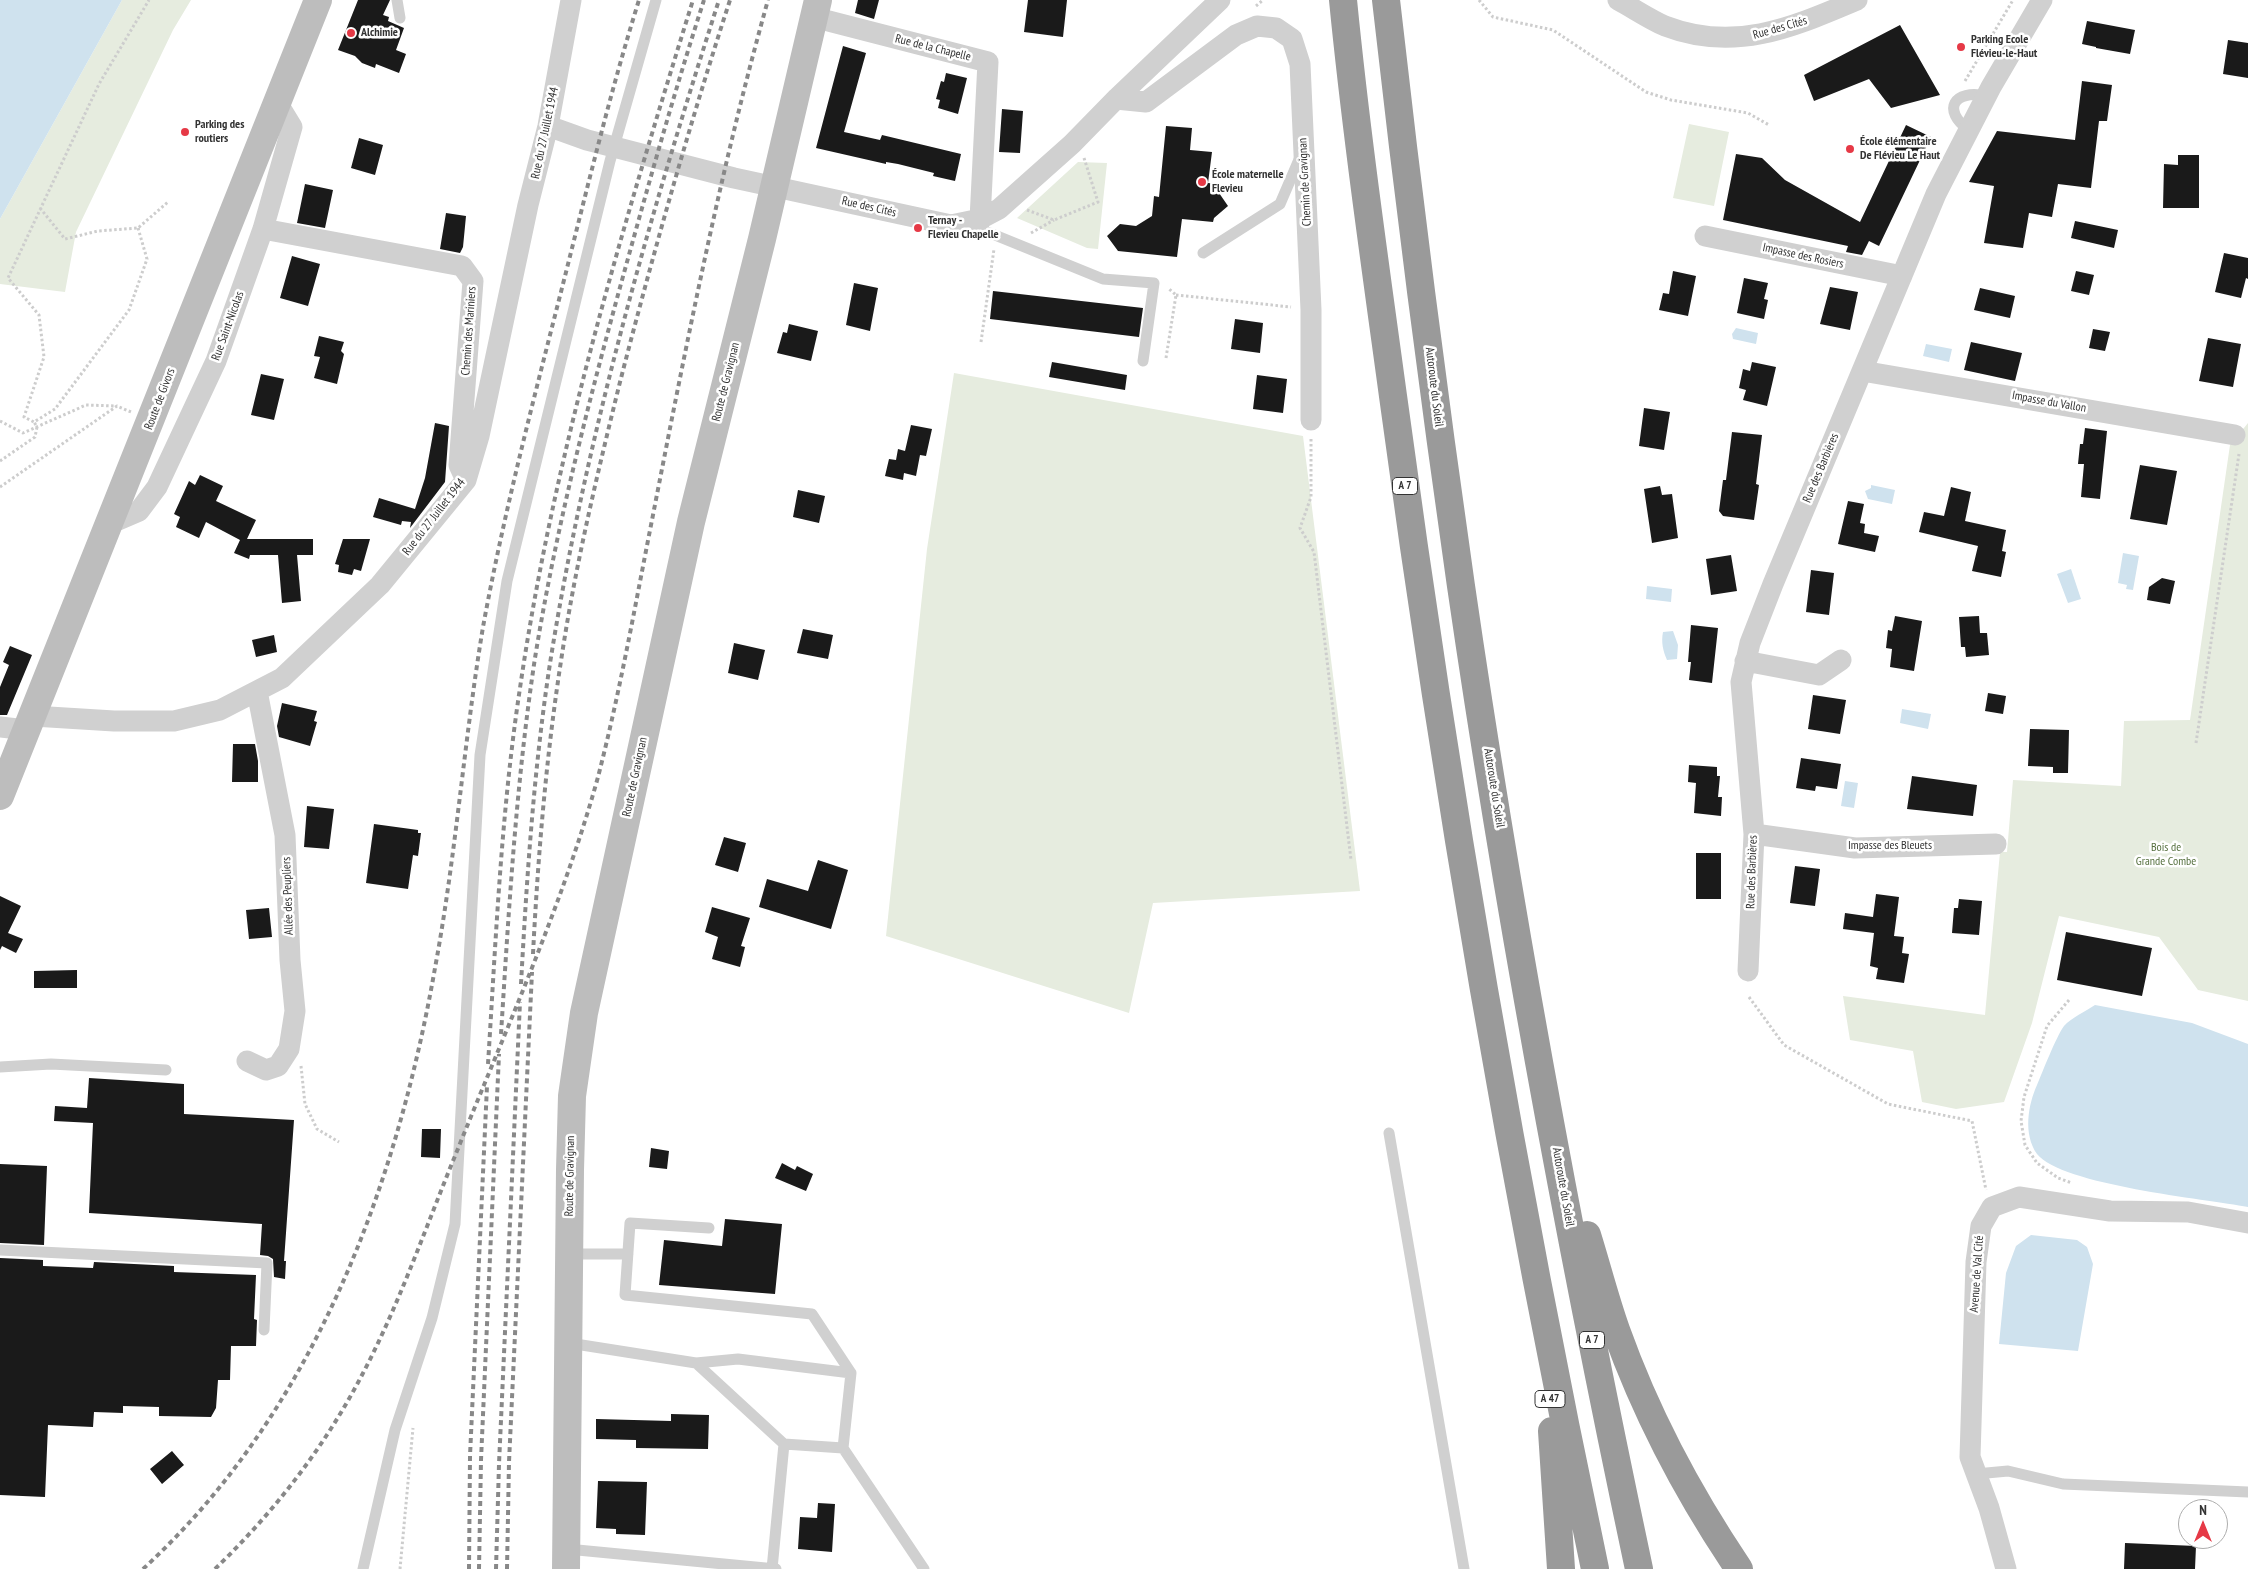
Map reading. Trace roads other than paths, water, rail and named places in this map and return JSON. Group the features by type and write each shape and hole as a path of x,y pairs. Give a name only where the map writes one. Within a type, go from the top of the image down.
{"highway":[{"name":"A 7","path":"1343,0 1371,238 1418,587 1474,932 1512,1149 1546,1328 1596,1569"},
{"name":"Autoroute du Soleil","path":"1386,0 1417,256 1460,580 1519,943 1582,1294 1639,1569"},
{"path":"1549,1109 1616,1329 1637,1385 1663,1439 1694,1496 1739,1569"},
{"name":"A 47","path":"1546,1328 1561,1569"}],"street":[{"name":"Route de Givors","path":"0,796 111,523 318,0"},
{"name":"Rue du 27 Juillet 1944","path":"0,727 30,723 174,721 220,710 282,678 380,585 466,480 480,436 526,215 548,126 571,0"},
{"name":"Rue des Cités","path":"548,126 587,140 734,178 950,225 980,219 999,209 1072,144 1116,99 1220,0"},
{"name":"Rue des Cités","path":"1618,0 1665,26 1709,38 1752,37 1806,21 1857,0"},
{"name":"Rue des Barbières","path":"1748,971 1754,834 1742,682 1745,661 1773,584 1936,194 1986,96 2042,0"},
{"name":"Route de Gravignan","path":"567,1559 572,1096 584,1013 691,522 762,239 815,8"},
{"name":"Rue de la Chapelle","path":"815,8 988,62 980,219"},
{"name":"Chemin de Gravignan","path":"1116,99 1146,102 1236,35 1257,26 1276,28 1292,39 1300,64 1311,310 1311,420"},
{"name":"Rue Saint-Nicolas","path":"111,523 139,511 157,487 216,361 263,229 292,127 278,104"},
{"name":"Chemin des Mariniers","path":"263,229 462,266 473,282 458,465 466,480"},
{"name":"Impasse des Rosiers","path":"1705,236 1902,276"},
{"name":"Impasse du Vallon","path":"1862,371 2236,435"},
{"path":"1745,661 1819,675 1841,660"},
{"name":"Allée des Peupliers","path":"247,1061 266,1070 278,1066 289,1049 295,1011 290,960 285,835 257,691"},
{"name":"Impasse des Bleuets","path":"1754,834 1855,848 1996,844"},
{"name":"Avenue de Val Cité","path":"2006,1569 1989,1508 1970,1457 1976,1262 1981,1226 1992,1207 2019,1197 2110,1210 2188,1212 2248,1222"}],"lane":[{"path":"397,0 400,18"},
{"path":"363,1569 395,1430 432,1318 455,1224 480,755 507,581 610,161 656,0"},
{"path":"1203,253 1280,204 1298,158 1304,152"},
{"path":"980,219 985,231 1103,279 1154,283 1143,361"},
{"path":"0,1067 51,1064 166,1070"},
{"path":"1389,1133 1464,1569"},
{"path":"709,1228 630,1223 625,1295 812,1314 851,1373 843,1448 924,1569"},
{"path":"0,1250 267,1263 264,1330"},
{"path":"569,1254 628,1254"},
{"path":"568,1343 696,1363 738,1359 851,1373"},
{"path":"696,1363 784,1444 843,1448"},
{"path":"567,1559 774,1569 784,1444"},
{"path":"1976,1474 2008,1471 2063,1484 2248,1492"}],"water":[{"path":"0,0 122,0 0,219"},
{"path":"1736,328 1758,333 1756,344 1733,339 1732,334"},
{"path":"1926,344 1952,349 1949,362 1923,356"},
{"path":"1871,485 1895,490 1892,504 1868,499 1865,491 1871,488"},
{"path":"2123,553 2139,556 2133,590 2126,589 2127,585 2118,583"},
{"path":"2071,569 2081,599 2068,603 2057,574"},
{"path":"1647,586 1672,589 1671,602 1646,599"},
{"path":"1673,631 1678,645 1677,659 1667,660 1662,639 1663,632"},
{"path":"1902,709 1931,714 1928,729 1900,723"},
{"path":"1845,781 1858,783 1854,808 1841,806"},
{"path":"2095,1005 2192,1023 2248,1044 2248,1207 2169,1195 2103,1182 2051,1165 2037,1154 2028,1129 2029,1110 2034,1093 2064,1026"},
{"path":"2031,1235 2077,1240 2087,1247 2093,1264 2078,1351 1999,1344 2006,1273 2016,1246"}],"railway":[{"path":"143,1569 202,1508 254,1441 299,1369 338,1294 370,1215 397,1134 418,1051 435,968 449,883 476,670 500,541 530,412 590,177 618,70 639,0"},
{"path":"488,1064 508,782 513,735 534,601 571,427 593,341 616,255 693,0"},
{"path":"501,1034 514,846 528,705 552,565 583,428 629,254 681,72 704,0"},
{"path":"521,984 540,738 551,657 566,574 583,490 623,326 669,162 719,0"},
{"path":"533,954 540,844 551,734 567,626 580,556 611,417 645,286 686,142 730,0"},
{"path":"215,1569 258,1525 296,1478 331,1428 362,1375 388,1322 411,1267 532,968 568,873 598,777 613,713 719,194 768,0"},
{"path":"507,1569 509,1462 532,972"},
{"path":"496,1569 520,1002"},
{"path":"479,1569 481,1460 499,1054"},
{"path":"469,1569 470,1456 487,1086"}],"place":[{"name":"Alchimie","path":"351,33"},
{"name":"Parking Ecole Flévieu-le-Haut","path":"1961,47"},
{"name":"Parking des routiers","path":"185,132"},
{"name":"École élémentaire De Flévieu Le Haut","path":"1850,149"},
{"name":"École maternelle Flevieu","path":"1202,182"},
{"name":"Ternay - Flevieu Chapelle","path":"918,228"}],"park label":[{"name":"Bois de Grande Combe","path":"2166,855"}]}
